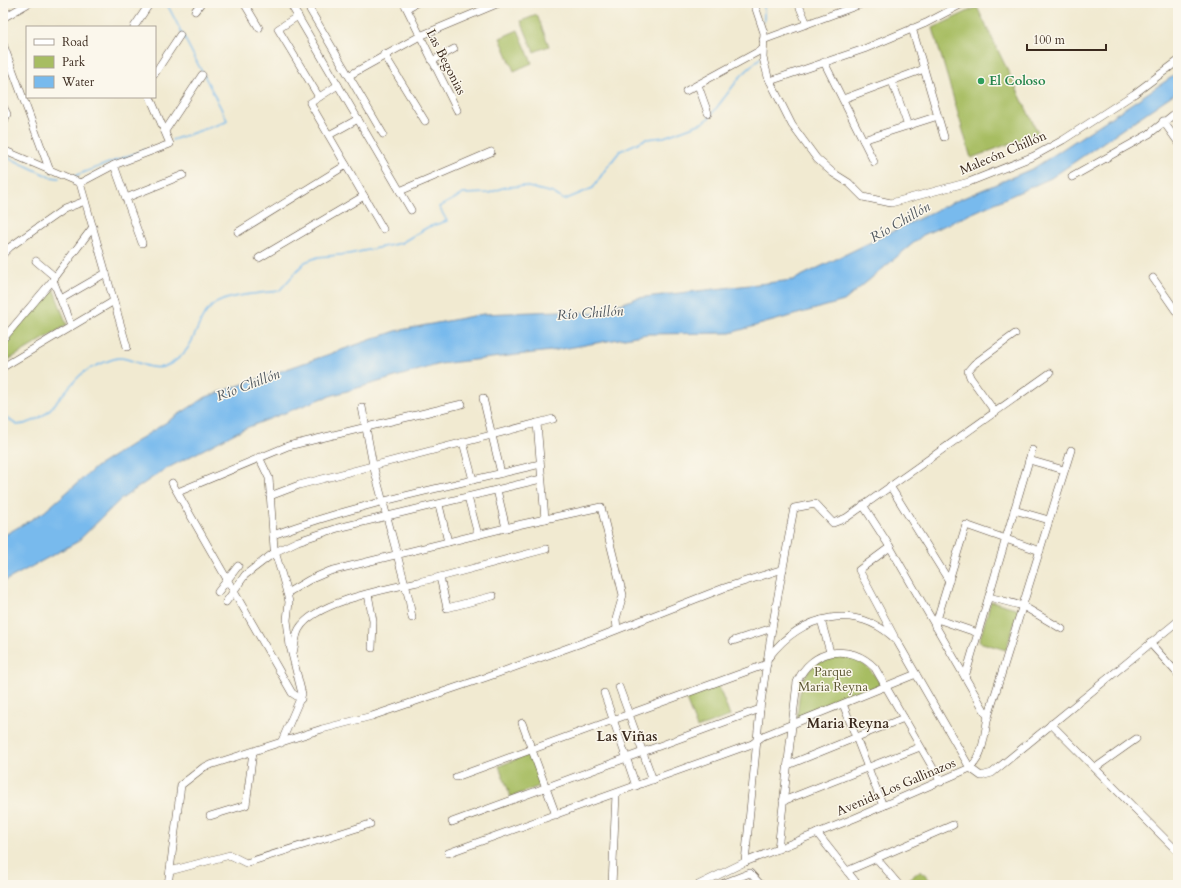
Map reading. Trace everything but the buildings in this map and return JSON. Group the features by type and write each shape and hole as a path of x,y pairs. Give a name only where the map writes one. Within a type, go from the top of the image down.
{"street":[{"path":"3,18 29,3"},
{"path":"135,26 150,3"},
{"path":"196,11 201,3"},
{"path":"244,3 259,28"},
{"path":"291,3 411,210"},
{"path":"306,3 350,75 383,134"},
{"path":"405,5 416,3"},
{"path":"350,75 384,54 420,36 499,3"},
{"path":"754,3 764,34 763,58 770,81 864,49 912,28 962,3"},
{"path":"798,3 807,24"},
{"path":"763,40 864,3"},
{"name":"Las Begonias","path":"405,5 457,110"},
{"path":"298,16 278,29 319,97"},
{"path":"912,28 944,137"},
{"path":"156,71 180,35"},
{"path":"3,44 50,171"},
{"path":"432,60 454,49"},
{"path":"686,91 763,50"},
{"path":"384,54 425,122"},
{"name":"Malecón Chillón","path":"770,81 792,125 817,159 832,173 849,183 863,197 891,203 969,182 1034,156 1064,140 1134,94 1178,61"},
{"path":"824,62 874,162"},
{"path":"843,99 924,69"},
{"path":"165,131 202,75"},
{"path":"892,81 908,126"},
{"path":"338,85 310,103 383,229"},
{"path":"698,85 708,113"},
{"path":"3,150 80,183 114,165 170,144 150,98"},
{"path":"3,106 7,114 3,124"},
{"path":"1072,177 1149,134 1163,121 1178,111"},
{"path":"863,140 938,116"},
{"path":"329,135 358,119"},
{"path":"1163,121 1178,142"},
{"path":"400,191 491,152"},
{"path":"114,165 142,243"},
{"path":"238,232 346,165"},
{"path":"126,198 183,175"},
{"path":"80,183 128,347"},
{"path":"258,258 364,196"},
{"path":"3,254 10,247 64,209 85,201"},
{"path":"3,339 54,278 93,227"},
{"path":"36,261 54,278 71,326"},
{"path":"61,299 106,273"},
{"path":"1152,278 1178,314"},
{"path":"3,367 114,301"},
{"path":"995,412 970,377 968,371 974,364 1015,334"},
{"path":"745,862 755,742 772,628 794,508 815,504 833,523 846,518 1050,373"},
{"path":"483,398 501,474"},
{"path":"178,492 288,446 462,404"},
{"path":"362,407 373,465 406,586 412,618"},
{"path":"270,496 299,485 553,419"},
{"path":"537,423 545,519"},
{"path":"462,442 473,480"},
{"path":"965,677 1032,450"},
{"path":"890,547 859,570 897,641 970,768 978,761 981,753 988,717 1071,450"},
{"path":"259,457 269,478 275,552 288,593 289,602 287,620 292,655 302,693 301,699 282,743"},
{"path":"1029,460 1064,470"},
{"path":"273,535 311,521 540,464"},
{"path":"226,602 245,574 275,552 298,541 338,528 439,505 541,479"},
{"path":"172,483 292,693 301,699"},
{"path":"890,486 949,581"},
{"path":"497,490 506,528"},
{"path":"468,497 478,535"},
{"path":"439,505 448,542"},
{"path":"864,505 936,622 988,717"},
{"path":"288,593 309,580 330,571 506,528 601,507 623,595 616,619 618,629"},
{"path":"1014,510 1049,520"},
{"path":"936,622 966,525 1040,551"},
{"path":"292,655 299,630 314,613 347,599 406,586 546,549"},
{"path":"218,592 238,566"},
{"path":"168,885 181,785 204,767 372,716 618,629 724,588 783,569"},
{"path":"440,577 447,608 493,596"},
{"path":"368,594 373,621 372,648"},
{"path":"989,597 1022,606 1062,629"},
{"path":"456,778 767,661 788,635 810,623 844,616 867,621 888,632 897,641"},
{"path":"821,620 830,652"},
{"name":"Avenida Los Gallinazos","path":"698,885 745,862 778,849 819,836 970,768 981,776 992,773 1178,621"},
{"path":"936,622 978,633"},
{"path":"733,642 772,628"},
{"path":"1150,643 1178,674"},
{"path":"778,849 796,691 801,674 812,661 830,652 848,652 868,661 875,668 941,782"},
{"path":"448,853 616,794 755,742 763,736 916,674"},
{"path":"619,687 653,780"},
{"path":"604,693 636,786"},
{"path":"843,704 884,806"},
{"path":"452,822 760,709"},
{"path":"788,764 904,718"},
{"path":"522,723 556,815"},
{"path":"1051,724 1178,852"},
{"path":"1095,768 1136,739"},
{"path":"784,801 920,747"},
{"path":"210,816 246,805 253,752"},
{"path":"612,885 616,794"},
{"path":"170,871 230,854 246,863 370,824"},
{"path":"847,871 953,824"},
{"path":"819,836 858,885"},
{"path":"877,858 899,885"},
{"path":"719,885 750,873 761,885"}],"green space":[{"name":"El Coloso","path":"977,7 1038,133 971,158 933,28"},
{"path":"537,15 549,46 534,52 521,21"},
{"path":"518,30 532,63 514,71 500,38"},
{"path":"52,285 67,325 3,363 3,343"},
{"path":"991,601 1019,609 1006,650 979,642"},
{"name":"Parque Maria Reyna","path":"837,656 858,660 873,673 881,685 797,718 799,696 804,678 816,664 825,659"},
{"path":"718,685 730,716 697,728 685,697"},
{"path":"530,754 542,785 511,797 499,766"},
{"path":"921,870 934,885 903,884"}],"water":[{"name":"Río Chillón","path":"1178,73 1178,91 1051,178 923,235 844,301 730,333 647,334 551,351 440,364 323,398 241,430 162,471 120,500 77,542 3,582 3,536 44,512 96,467 206,397 396,331 483,314 559,311 591,313 637,298 793,280 949,204 1034,168"}],"waterway":[{"path":"157,3 168,6 202,72"},
{"path":"764,3 764,22"},
{"path":"3,415 17,425 29,423 39,418 55,404 84,372 113,359 127,359 145,366 157,368 170,364 186,351 191,344 201,320 212,306 218,302 244,295 279,291 305,262 318,257 349,254 401,243 428,227 447,221 439,207 463,194 489,193 505,187 524,186 553,193 564,200 593,188 620,151 646,139 664,137 702,123 708,119 740,77 760,58"},
{"path":"172,140 226,122 227,120 204,75"},
{"path":"74,176 144,150"},
{"path":"3,155 50,177 59,178"}],"place":[{"name":"El Coloso","path":"981,81"}],"district":[{"name":"Maria Reyna","path":"848,723"},
{"name":"Las Viñas","path":"627,736"}]}
